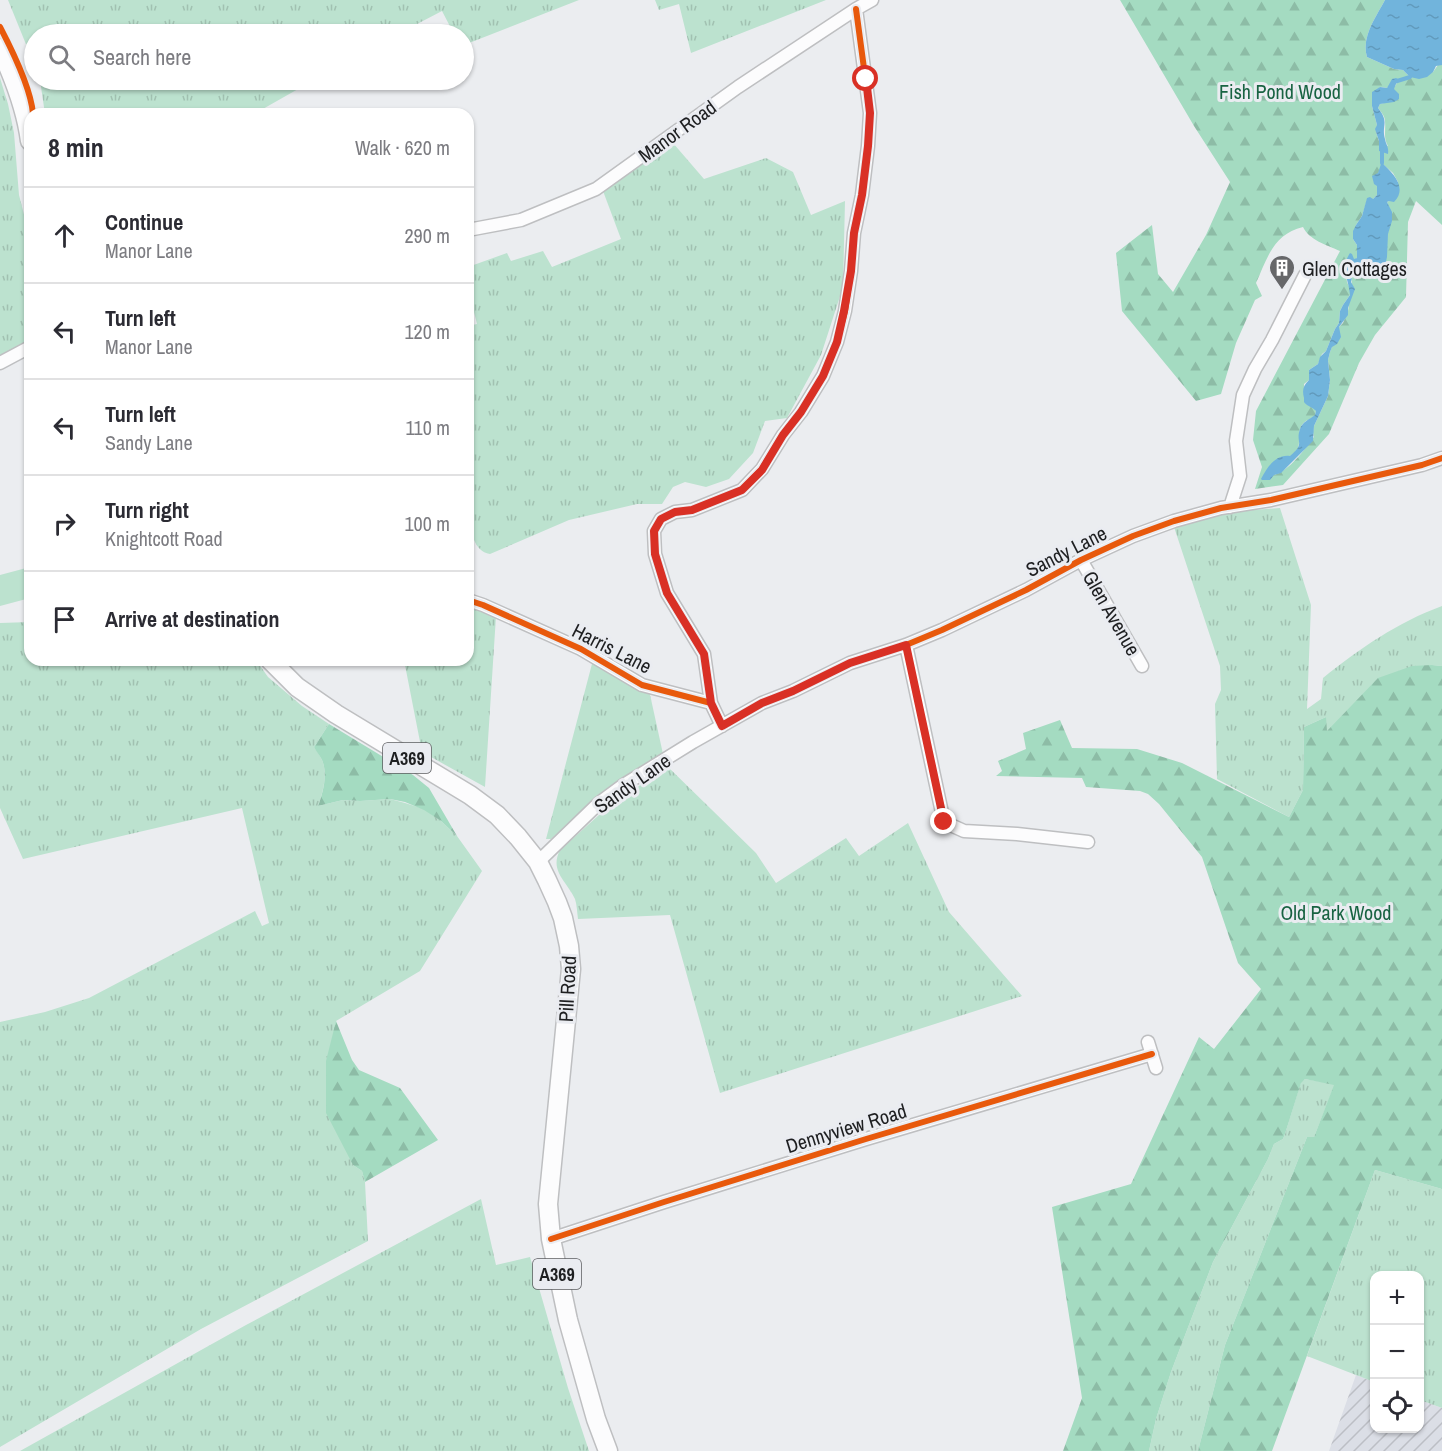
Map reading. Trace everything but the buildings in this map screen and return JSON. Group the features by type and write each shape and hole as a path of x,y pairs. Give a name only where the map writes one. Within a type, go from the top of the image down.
{"main road":[{"path":"0,48 18,89 24,113"},
{"name":"Pill Road","path":"276,666 297,687 336,714 470,795 497,815 538,862 557,902 569,946 571,969 548,1204 551,1239 568,1320 596,1419 608,1451"}],"street":[{"name":"Manor Road","path":"474,229 521,220 596,189 738,87 872,0"},
{"path":"722,726 711,703 704,654 667,593 655,554 654,531 661,519 675,512 692,510 742,490 762,470 823,376 837,342 851,271 854,233 862,195 870,113 856,9"},
{"path":"1230,507 1240,477 1236,441 1243,395 1305,275"},
{"path":"0,363 24,351"},
{"name":"Sandy Lane","path":"538,862 599,803 622,786 762,703 793,691 850,663 906,645 942,630 1133,536 1174,520 1271,500 1422,465 1442,458"},
{"name":"Glen Avenue","path":"1081,560 1142,666"},
{"name":"Harris Lane","path":"474,602 581,650 642,685 711,703"},
{"path":"906,645 944,822 964,831 1088,842"},
{"name":"Dennyview Road","path":"551,1239 1150,1048 1156,1068"}],"shaded area":[{"path":"1356,1375 1370,1380 1370,1433 1424,1433 1424,1401 1442,1408 1442,1451 1329,1451"}],"green space":[{"path":"8,0 579,0 474,41 474,24 449,24 442,11 417,24 24,24 24,39"},
{"path":"655,0 826,0 691,53 679,4 659,10"},
{"name":"Fish Pond Wood","path":"1120,0 1385,0 1368,35 1367,57 1394,69 1403,70 1410,77 1433,72 1438,65 1442,65 1442,225 1416,201 1408,222 1406,297 1375,335 1359,363 1329,434 1283,485 1255,489 1262,467 1253,440 1256,411 1340,251 1314,239 1303,227 1293,230 1278,241 1256,283 1262,296 1255,300 1236,343 1221,394 1196,401 1122,311 1116,253 1152,225 1158,274 1173,292 1206,235 1230,182 1194,126","holes":["1391,82 1397,83 1378,108 1385,119 1385,137 1388,146 1379,141 1372,98 1380,87 1389,86","1384,165 1393,173 1398,182 1387,202 1391,218 1383,275 1368,275 1353,264 1352,267 1357,276 1351,277 1351,291 1345,266 1357,258 1357,245 1353,239 1356,225 1362,216 1367,200 1377,195 1378,175","1351,291 1348,311 1339,327 1330,352 1328,396 1314,426 1314,437 1291,464 1274,475 1298,449 1303,424 1315,416 1314,407 1306,404 1304,384 1309,380 1309,370 1318,364 1322,354 1326,351 1339,323 1340,311"]},
{"path":"0,78 14,133 19,195 24,215 24,343 0,355"},
{"path":"41,90 296,90 265,108 44,108"},
{"path":"673,143 704,179 766,158 793,172 811,215 845,201 843,287 821,355 787,418 765,421 753,453 729,479 706,487 685,482 673,487 662,504 637,504 569,520 490,554 480,549 474,540 474,325 477,324 474,312 474,265 507,253 511,261 543,251 552,267 621,239 603,191"},
{"path":"1280,508 1311,605 1307,709 1321,699 1323,678 1337,667 1395,628 1442,606 1442,666 1432,665 1326,732 1326,717 1304,727 1303,790 1289,817 1217,779 1215,704 1221,690 1220,666 1174,527 1227,512"},
{"path":"24,569 24,600 0,606 0,575"},
{"path":"474,608 496,616 485,787 422,752 405,666 474,666"},
{"path":"24,622 24,666 260,666 268,677 302,706 329,724 314,747 322,760 325,771 318,806 343,800 390,799 424,809 457,836 482,871 420,971 336,1021 353,1165 362,1171 365,1182 368,1241 201,1329 0,1447 0,1022 45,1012 89,998 255,911 262,926 269,923 242,808 23,859 0,808 0,623"},
{"path":"593,660 649,690 663,754 593,802 551,839 546,839"},
{"name":"Old Park Wood","path":"1412,666 1442,666 1442,1189 1375,1170 1272,1451 1198,1451 1225,1345 1307,1137 1314,1137 1334,1085 1305,1079 1301,1083 1283,1139 1274,1144 1213,1262 1171,1372 1156,1419 1149,1451 1063,1451 1082,1398 1052,1207 1131,1184 1199,1037 1214,1049 1261,989 1238,963 1202,857 1159,804 1148,794 1140,791 1086,787 1082,778 996,776 1002,771 998,761 1026,749 1023,733 1060,720 1072,748 1137,749 1182,763 1289,817 1303,790 1304,727 1326,717 1327,731 1378,678"},
{"path":"329,724 413,775 429,788 457,836 441,821 405,802 390,799 343,800 318,806 325,771 322,760 314,747"},
{"path":"666,765 756,853 776,883 846,838 859,856 908,823 949,912 1022,996 720,1093 670,915 578,919 575,899 560,876 557,864 560,850 599,815"},
{"path":"336,1021 352,1060 359,1070 400,1088 438,1140 365,1182 362,1171 353,1165 326,1113 326,1061"},
{"path":"1305,1079 1335,1084 1314,1137 1307,1137 1225,1345 1198,1451 1149,1451 1156,1419 1171,1372 1213,1262 1274,1144 1283,1139 1301,1082"},
{"path":"1375,1170 1442,1189 1442,1408 1424,1401 1424,1271 1370,1271 1370,1380 1307,1356"},
{"path":"481,1199 496,1265 530,1257 589,1451 20,1451 246,1325"}],"water":[{"path":"1385,0 1442,0 1442,65 1436,66 1427,77 1419,79 1410,77 1403,70 1394,69 1367,57 1368,35"},
{"path":"1392,79 1398,79 1394,89 1399,94 1399,99 1380,104 1378,108 1384,121 1388,154 1379,151 1372,92 1380,87 1387,88"},
{"path":"1382,163 1394,176 1400,191 1394,202 1387,202 1392,212 1392,221 1388,234 1383,275 1369,276 1353,265 1357,276 1352,277 1351,282 1355,289 1348,308 1348,315 1339,327 1341,337 1330,352 1328,396 1314,426 1313,441 1281,473 1274,475 1270,480 1262,480 1263,474 1272,462 1280,457 1290,456 1298,448 1301,427 1315,415 1316,411 1304,402 1305,384 1309,380 1309,370 1318,364 1320,357 1326,351 1339,323 1340,311 1350,295 1345,269 1350,253 1354,259 1357,258 1357,245 1353,239 1353,231 1362,216 1367,198 1373,199 1377,195 1377,186 1372,176 1378,173"}],"waterway":[{"path":"1394,82 1410,77"},
{"path":"1382,149 1382,163"}],"cycle path":[{"path":"856,9 870,113 862,195 854,233 845,311 837,342 823,376 801,412 783,435 762,469 742,490 692,510 675,512 661,519 654,531 655,554 667,593 704,654 711,703 722,726 762,703 793,691 850,663 906,645 942,630 1133,536 1174,521 1221,508 1271,500 1422,465 1442,458"},
{"path":"0,27 24,80"},
{"path":"28,90 32,108"},
{"path":"474,602 581,649 642,685 711,703"},
{"path":"551,1239 866,1139 1152,1054"}],"place":[{"name":"Glen Cottages","path":"1282,291"}],"route":[{"path":"866,79 870,113 868,146 862,195 854,233 851,271 837,342 823,376 762,470 742,490 692,510 675,512 661,519 654,531 655,554 667,593 704,654 711,703 722,726 762,703 793,691 850,663 906,645 944,822"}]}
